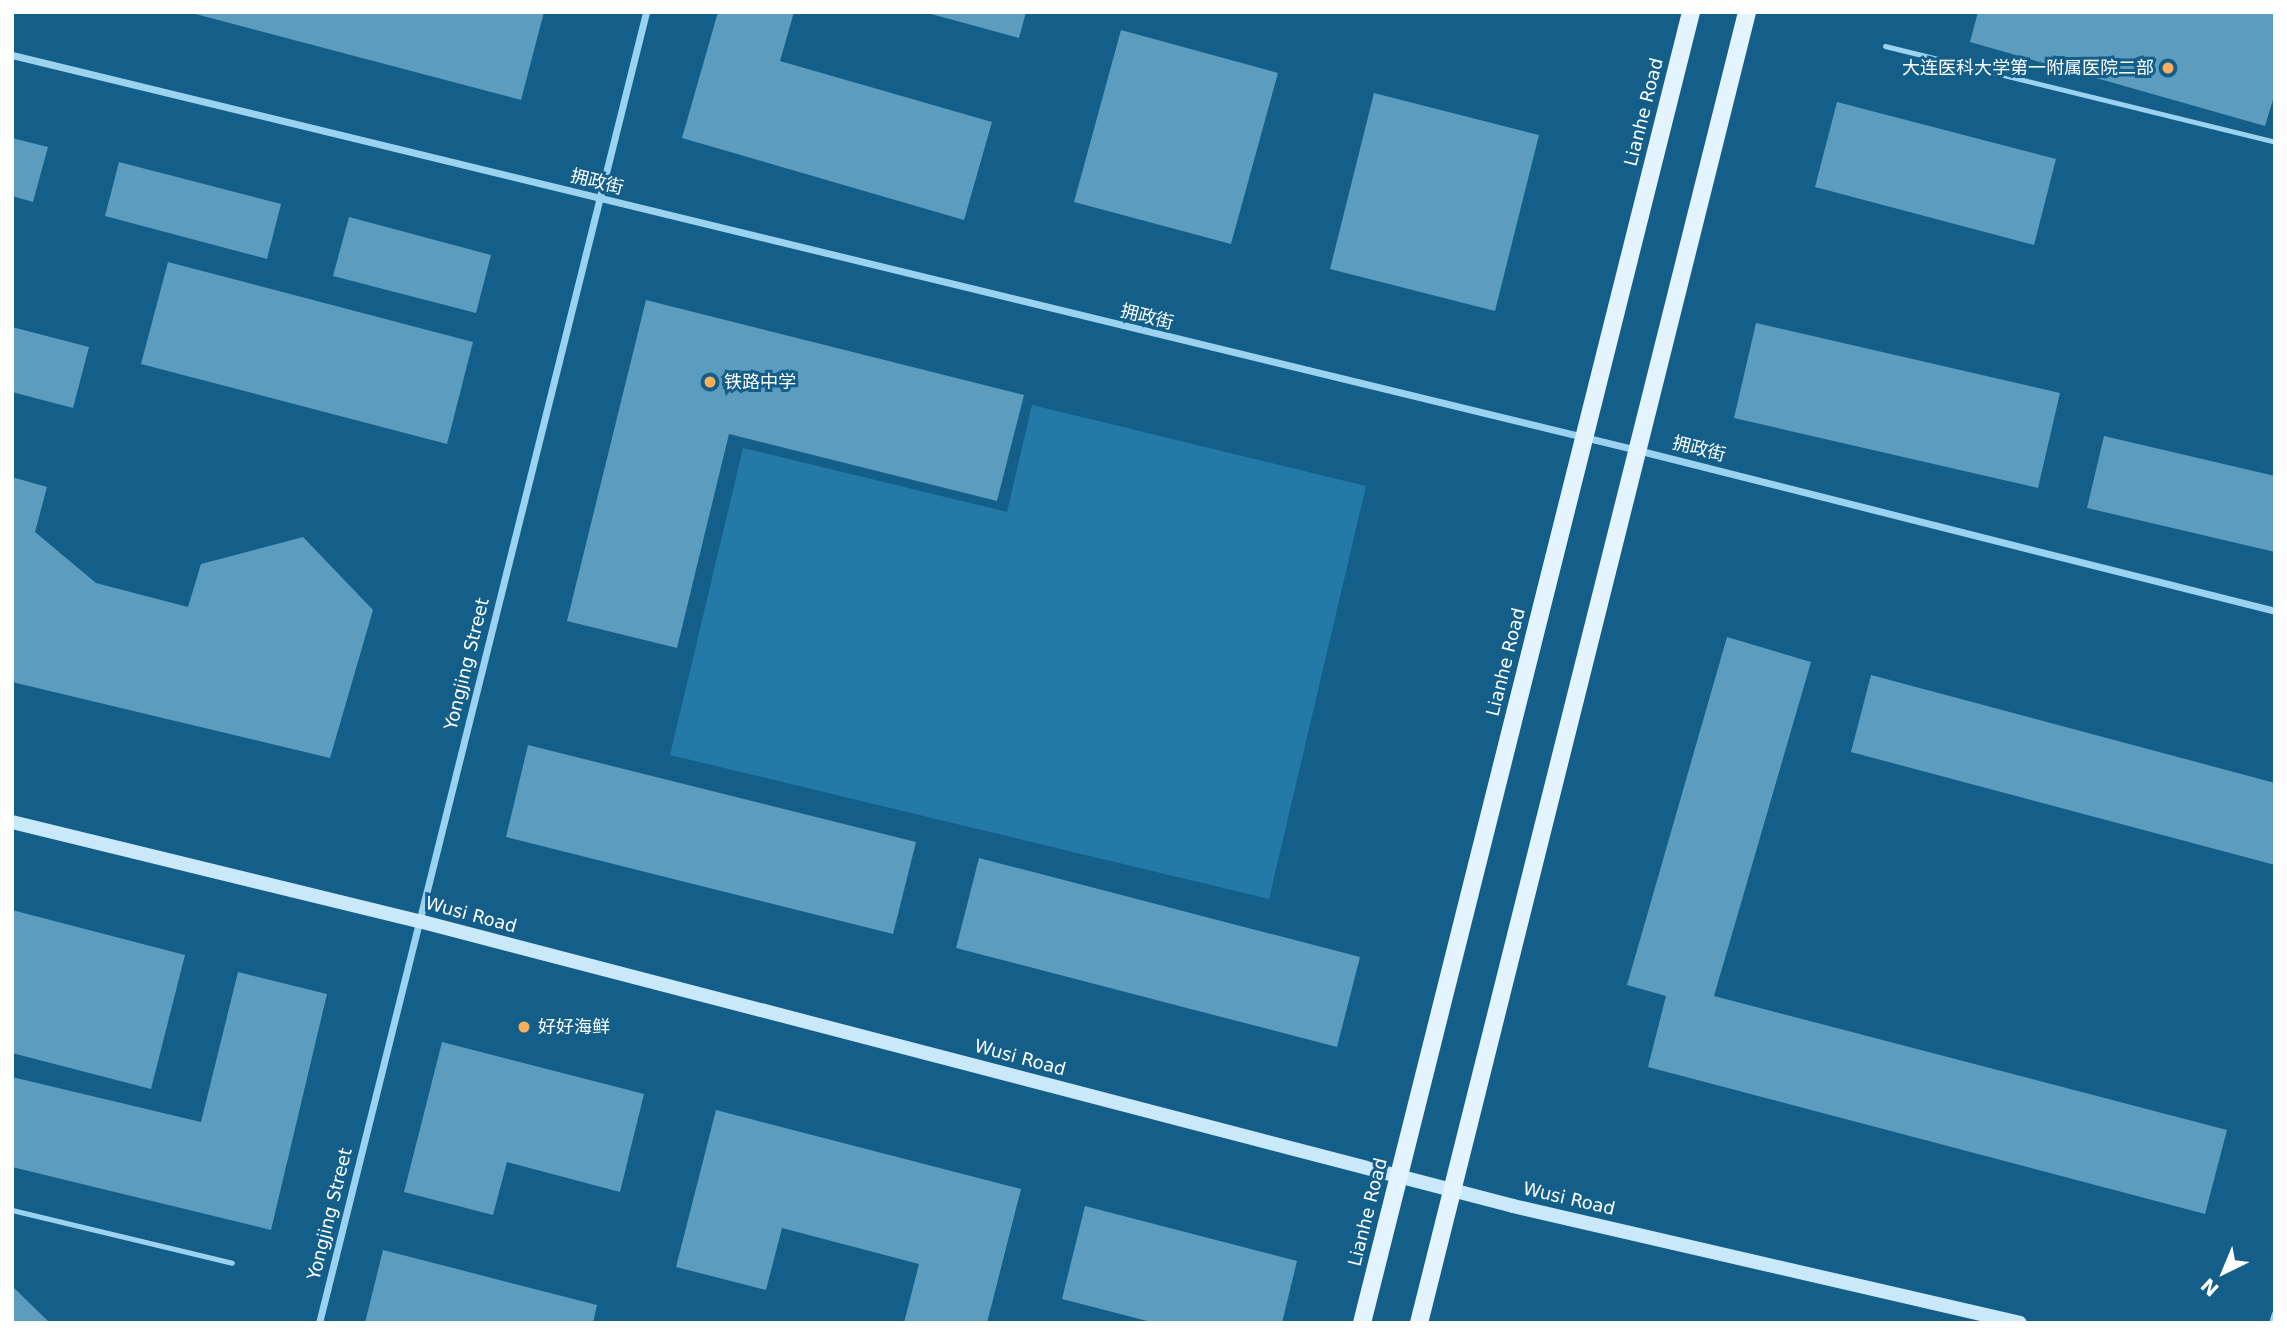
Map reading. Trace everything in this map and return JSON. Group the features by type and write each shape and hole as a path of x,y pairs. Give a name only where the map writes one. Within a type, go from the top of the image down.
{"main road":[{"name":"Lianhe Road","path":"1362,1323 1691,12"},
{"path":"1419,1323 1747,12"},
{"name":"Wusi Road","path":"12,822 419,921 1452,1191 2020,1323"}],"street":[{"name":"Yongjing Street","path":"319,1323 646,12"},
{"name":"拥政街","path":"12,55 1637,450 2275,611"},
{"path":"2272,1323 2275,1313"}],"lane":[{"path":"1885,46 2275,142"},
{"path":"12,1210 232,1263"}],"shaded area":[{"path":"1032,405 1366,486 1269,899 670,755 743,448 1007,512"}],"building":[{"path":"188,12 544,12 521,100"},
{"path":"718,12 794,12 780,61 992,122 964,220 682,138"},
{"path":"924,12 1026,12 1019,38"},
{"name":"大连医科大学第一附属医院二部","path":"1978,12 2275,12 2275,93 2265,126 1970,42"},
{"path":"1121,30 1278,73 1231,244 1074,202"},
{"path":"1374,93 1539,135 1495,311 1330,269"},
{"path":"1837,102 2056,159 2034,245 1815,187"},
{"path":"12,138 48,147 33,202 12,196"},
{"path":"119,162 281,204 267,259 105,216"},
{"path":"349,217 491,255 476,313 333,276"},
{"path":"168,262 473,342 447,444 141,364"},
{"path":"646,300 1024,395 997,501 729,434 677,648 567,621"},
{"path":"1756,323 2060,393 2038,488 1734,418"},
{"path":"12,327 89,347 73,408 12,392"},
{"path":"2104,436 2275,476 2275,552 2087,508"},
{"path":"12,477 47,487 35,532 96,583 188,607 201,564 303,537 373,610 330,758 12,682"},
{"path":"1727,637 1811,662 1714,996 2227,1130 2205,1214 1648,1067 1666,996 1627,985"},
{"path":"1871,675 2275,783 2275,865 1851,752"},
{"path":"528,745 916,842 893,934 506,837"},
{"path":"979,858 1360,957 1337,1047 956,948"},
{"path":"12,910 185,955 151,1089 12,1053"},
{"path":"238,972 327,994 271,1230 12,1167 12,1077 201,1122"},
{"path":"442,1042 644,1094 620,1192 507,1162 493,1215 404,1192"},
{"path":"716,1110 1021,1189 987,1323 904,1323 919,1264 782,1228 766,1290 676,1267"},
{"path":"1085,1206 1297,1261 1282,1323 1155,1323 1062,1299"},
{"path":"383,1250 597,1305 593,1323 365,1323"},
{"path":"12,1286 50,1323 12,1323"}],"place":[{"name":"大连医科大学第一附属医院二部","path":"2168,68"},
{"name":"铁路中学","path":"710,382"},
{"name":"好好海鲜","path":"524,1027"}]}
